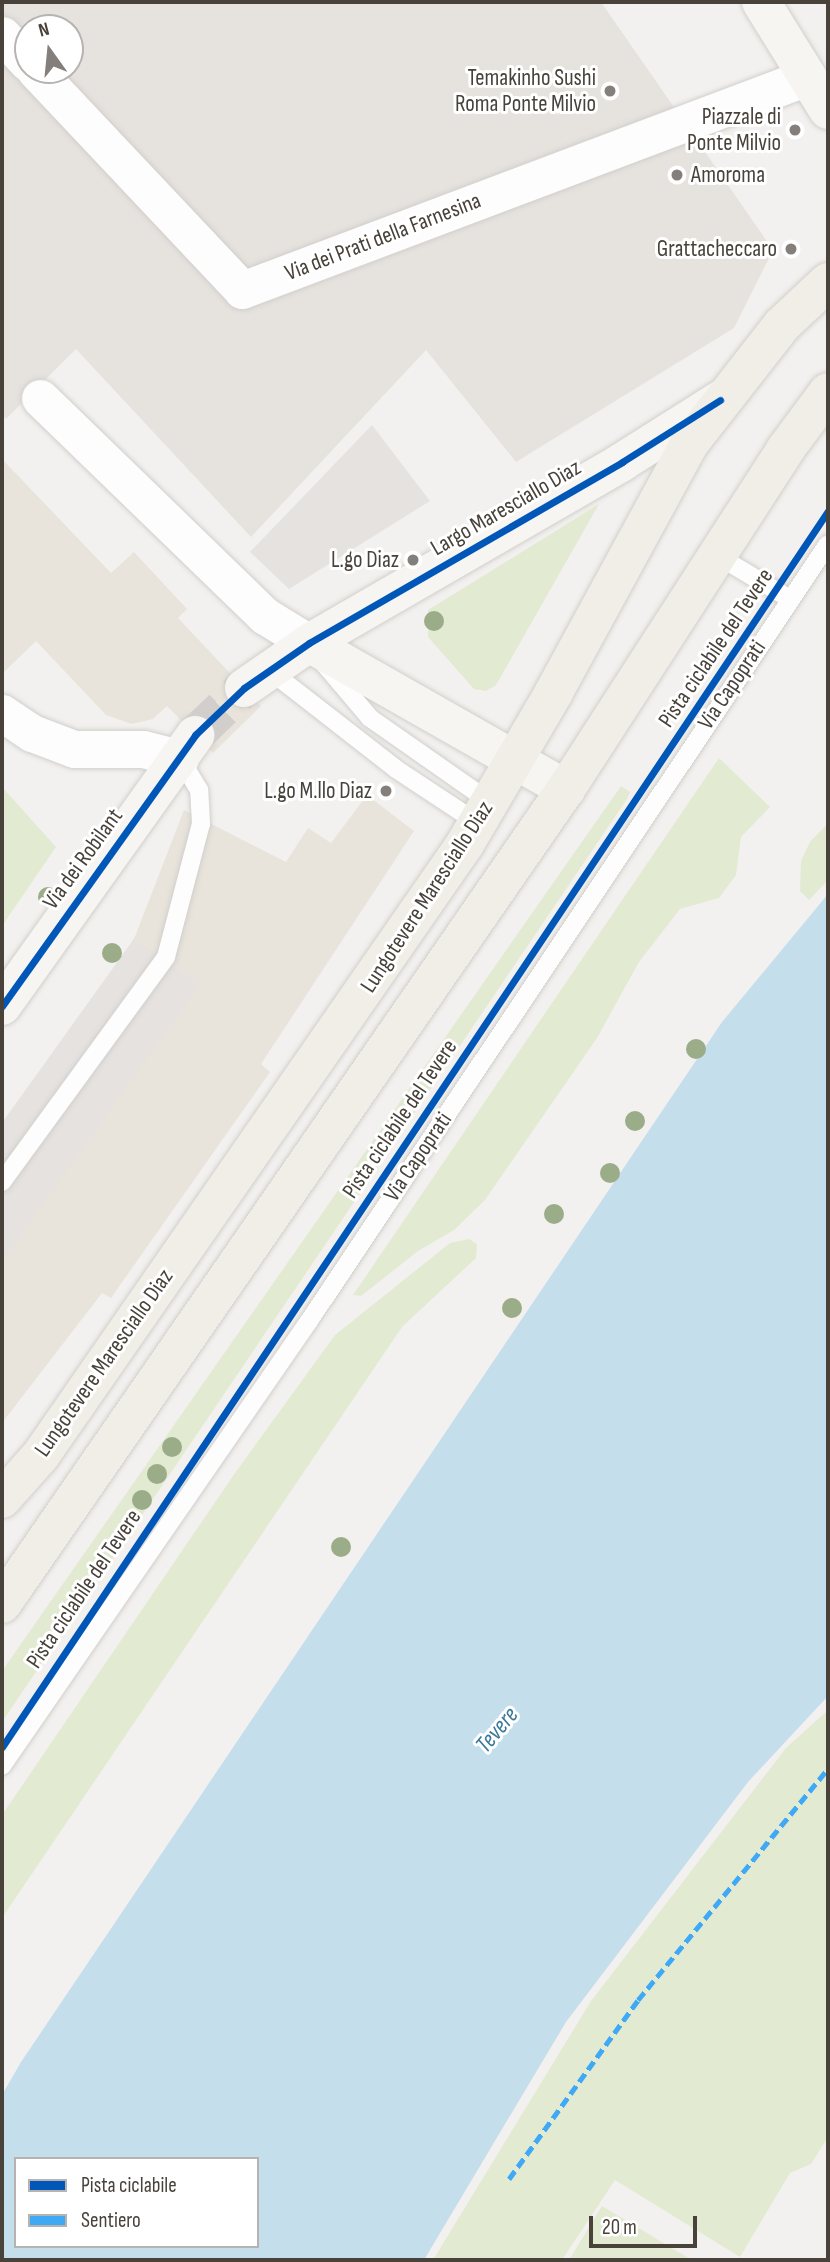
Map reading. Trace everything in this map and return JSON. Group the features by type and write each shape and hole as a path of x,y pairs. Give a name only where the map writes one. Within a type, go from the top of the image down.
{"main road":[{"name":"Lungotevere Maresciallo Diaz","path":"2,1499 56,1433 415,922 484,813 668,479 720,400 782,325 828,282"},
{"path":"2,1604 566,789 785,450 828,392"}],"street":[{"path":"761,2 821,95"},
{"path":"2,35 14,48"},
{"name":"Via dei Prati della Farnesina","path":"48,84 242,290 821,95"},
{"path":"40,398 265,615 513,761 566,789"},
{"name":"Largo Maresciallo Diaz","path":"309,643 622,462 720,400"},
{"path":"256,679 309,643"},
{"path":"2,713 32,733 74,749 188,746"},
{"name":"Via dei Robilant","path":"2,1006 188,746"}],"lane":[{"name":"Via Capoprati","path":"2,1766 309,1321 828,544"},
{"path":"718,556 790,599"},
{"path":"309,643 364,713 484,813"},
{"path":"256,679 397,769 484,813"},
{"path":"2,1182 166,957 201,824 199,790 188,746"}],"shaded area":[{"path":"2,2 601,2 773,250 734,328 516,462 426,350 251,537 76,349 6,419 2,415"},
{"path":"372,425 430,501 289,589 250,552"},
{"path":"2,459 111,573 134,552 187,609 178,618 261,706 213,753 167,706 153,719 132,724 106,715 36,641 2,674"},
{"path":"367,795 414,831 261,1064 270,1072 111,1298 102,1293 2,1423 2,1123 134,939 184,810 286,862 308,828 331,843"},
{"path":"134,939 199,985 2,1261 2,1123"}],"green space":[{"path":"599,504 496,685 486,691 474,689 428,637 428,610"},
{"path":"719,758 770,807 741,837 736,875 719,898 680,909 639,962 597,1038 485,1200 454,1230 418,1251 361,1296 353,1295"},
{"path":"621,786 630,792 627,799 2,1722 2,1671"},
{"path":"2,787 56,847 2,926"},
{"path":"828,823 828,880 809,900 800,891 801,861 810,842"},
{"path":"469,1239 477,1244 476,1258 402,1327 2,1918 2,1815 235,1473 335,1335 450,1243"},
{"path":"828,1710 828,2137 811,2164 790,2173 740,2257 615,2180 562,2260 433,2260 591,2001 786,1748"},
{"path":"602,2206 675,2250 692,2260 569,2260"}],"water":[{"name":"Tevere","path":"828,894 828,1696 748,1782 566,2022 424,2260 2,2260 2,2095 21,2062 722,1022"}],"tunnel":[{"path":"195,735 244,688"}],"marked path":[{"path":"509,2179 638,2000 828,1769"}],"cycle path":[{"path":"2,1006 195,735 244,688 309,643 622,462 720,400"},
{"name":"Pista ciclabile del Tevere","path":"2,1747 828,511"}],"place":[{"name":"Temakinho Sushi Roma Ponte Milvio","path":"610,91"},
{"name":"Piazzale di Ponte Milvio","path":"795,130"},
{"name":"Amoroma","path":"677,175"},
{"name":"Grattacheccaro","path":"791,249"},
{"name":"L.go Diaz","path":"413,560"},
{"name":"L.go M.llo Diaz","path":"386,791"}]}
